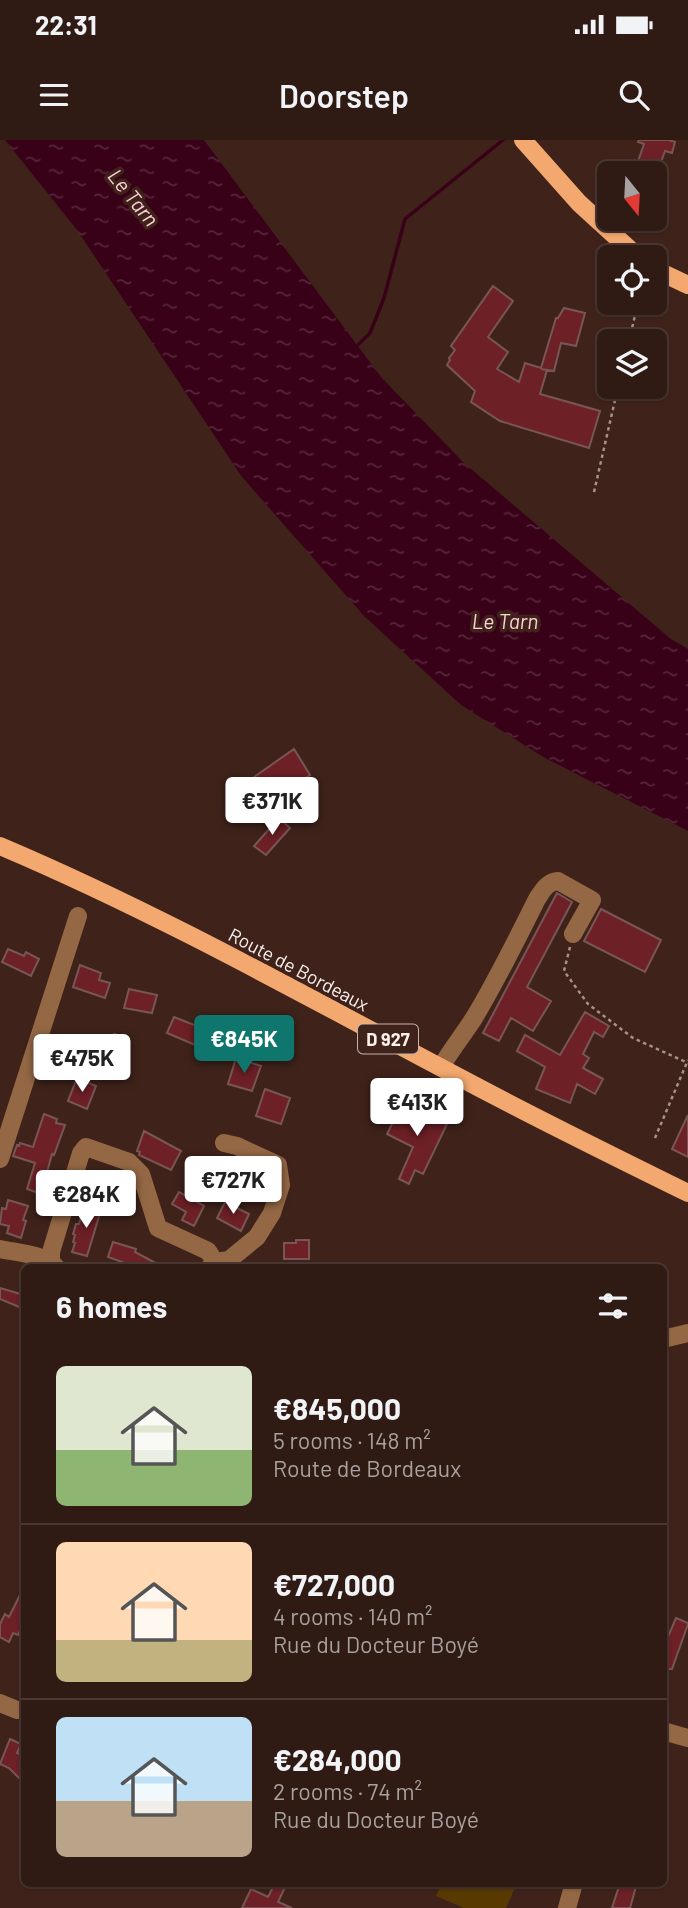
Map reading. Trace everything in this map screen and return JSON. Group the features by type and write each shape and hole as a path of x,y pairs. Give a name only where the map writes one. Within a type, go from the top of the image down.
{"main road":[{"path":"523,140 579,203 625,245"},
{"path":"667,275 688,285"},
{"name":"Route de Bordeaux","path":"0,846 160,920 441,1068 688,1193"}],"street":[{"path":"441,1068 494,984 541,892 552,882 558,881 592,900 573,934"},
{"path":"0,1159 78,916"},
{"path":"215,1264 229,1260 257,1237 272,1213 281,1185 278,1165 237,1146 224,1143"},
{"path":"54,1264 51,1252 81,1153 86,1147 129,1162 141,1174 158,1228 208,1251 212,1264"},
{"path":"0,1249 37,1257 52,1264"},
{"path":"667,1338 688,1333"},
{"path":"0,1703 21,1710"},
{"path":"667,1732 688,1738"},
{"path":"567,1908 573,1887"}],"path":[{"path":"594,492 615,399"},
{"path":"573,934 564,971 588,1004 633,1038 687,1062 655,1138"}],"shaded area":[{"path":"440,1887 515,1887 506,1908 464,1908 436,1896"}],"water":[{"name":"Le Tarn","path":"5,140 204,140 381,377 463,462 671,639 688,649 688,831 545,758 461,705 364,616 242,477 77,230"}],"building":[{"path":"638,142 675,142 672,153 665,151 661,161 638,161 644,144"},
{"path":"493,286 513,301 488,337 508,352 497,369 519,382 525,363 541,368 556,318 564,308 585,313 576,346 561,343 554,371 541,369 547,370 540,394 600,411 589,448 500,421 471,402 475,391 447,365 455,350 451,346"},
{"path":"294,749 310,775 261,809 244,784"},
{"path":"279,818 290,828 266,855 254,846"},
{"path":"557,893 572,902 527,987 551,1001 533,1031 511,1018 499,1041 483,1033"},
{"path":"601,909 661,940 645,972 584,941"},
{"path":"8,949 24,956 26,952 39,959 31,976 2,962"},
{"path":"80,965 101,973 99,980 110,983 105,998 73,987"},
{"path":"129,989 157,995 152,1013 124,1008"},
{"path":"585,1012 609,1026 603,1037 594,1032 583,1054 589,1058 583,1068 603,1079 595,1094 577,1084 570,1103 536,1089 545,1067 517,1051 525,1035 560,1055"},
{"path":"174,1017 202,1028 195,1045 167,1033"},
{"path":"114,1034 124,1037 118,1057 109,1054"},
{"path":"236,1058 261,1066 252,1091 228,1084"},
{"path":"77,1078 96,1086 87,1109 68,1101"},
{"path":"265,1089 290,1098 281,1124 256,1116"},
{"path":"403,1102 447,1124 423,1174 415,1170 409,1184 399,1179 413,1147 387,1134"},
{"path":"44,1114 57,1119 56,1123 65,1125 54,1155 52,1154 41,1194 27,1189 35,1163 13,1156 20,1143 33,1147"},
{"path":"688,1115 688,1157 672,1149"},
{"path":"144,1131 181,1151 171,1170 139,1155 140,1152 137,1151"},
{"path":"223,1159 250,1174 242,1188 215,1174"},
{"path":"179,1192 204,1206 194,1226 182,1220 186,1212 172,1204"},
{"path":"8,1200 28,1206 21,1238 7,1233 9,1226 0,1224 2,1208 6,1209"},
{"path":"225,1202 249,1214 241,1231 217,1218"},
{"path":"84,1205 101,1210 87,1256 72,1252 75,1243 73,1234"},
{"path":"296,1240 309,1240 309,1259 284,1259 284,1243 296,1243"},
{"path":"113,1242 136,1249 135,1252 157,1264 128,1264 108,1257"},
{"path":"0,1288 21,1294 21,1308 0,1299"},
{"path":"21,1593 21,1628 18,1635 13,1633 9,1642 0,1637 0,1624 5,1614 9,1617"},
{"path":"676,1618 688,1623 672,1669 667,1669 667,1639"},
{"path":"10,1739 21,1744 17,1753 21,1755 21,1776 19,1778 9,1768 0,1764"},
{"path":"273,1887 285,1887 278,1902 292,1908 242,1908 251,1889 268,1897"},
{"path":"619,1887 636,1887 630,1908 612,1908"}],"waterway":[{"path":"354,349 370,333 384,298 405,219 503,140"}]}
